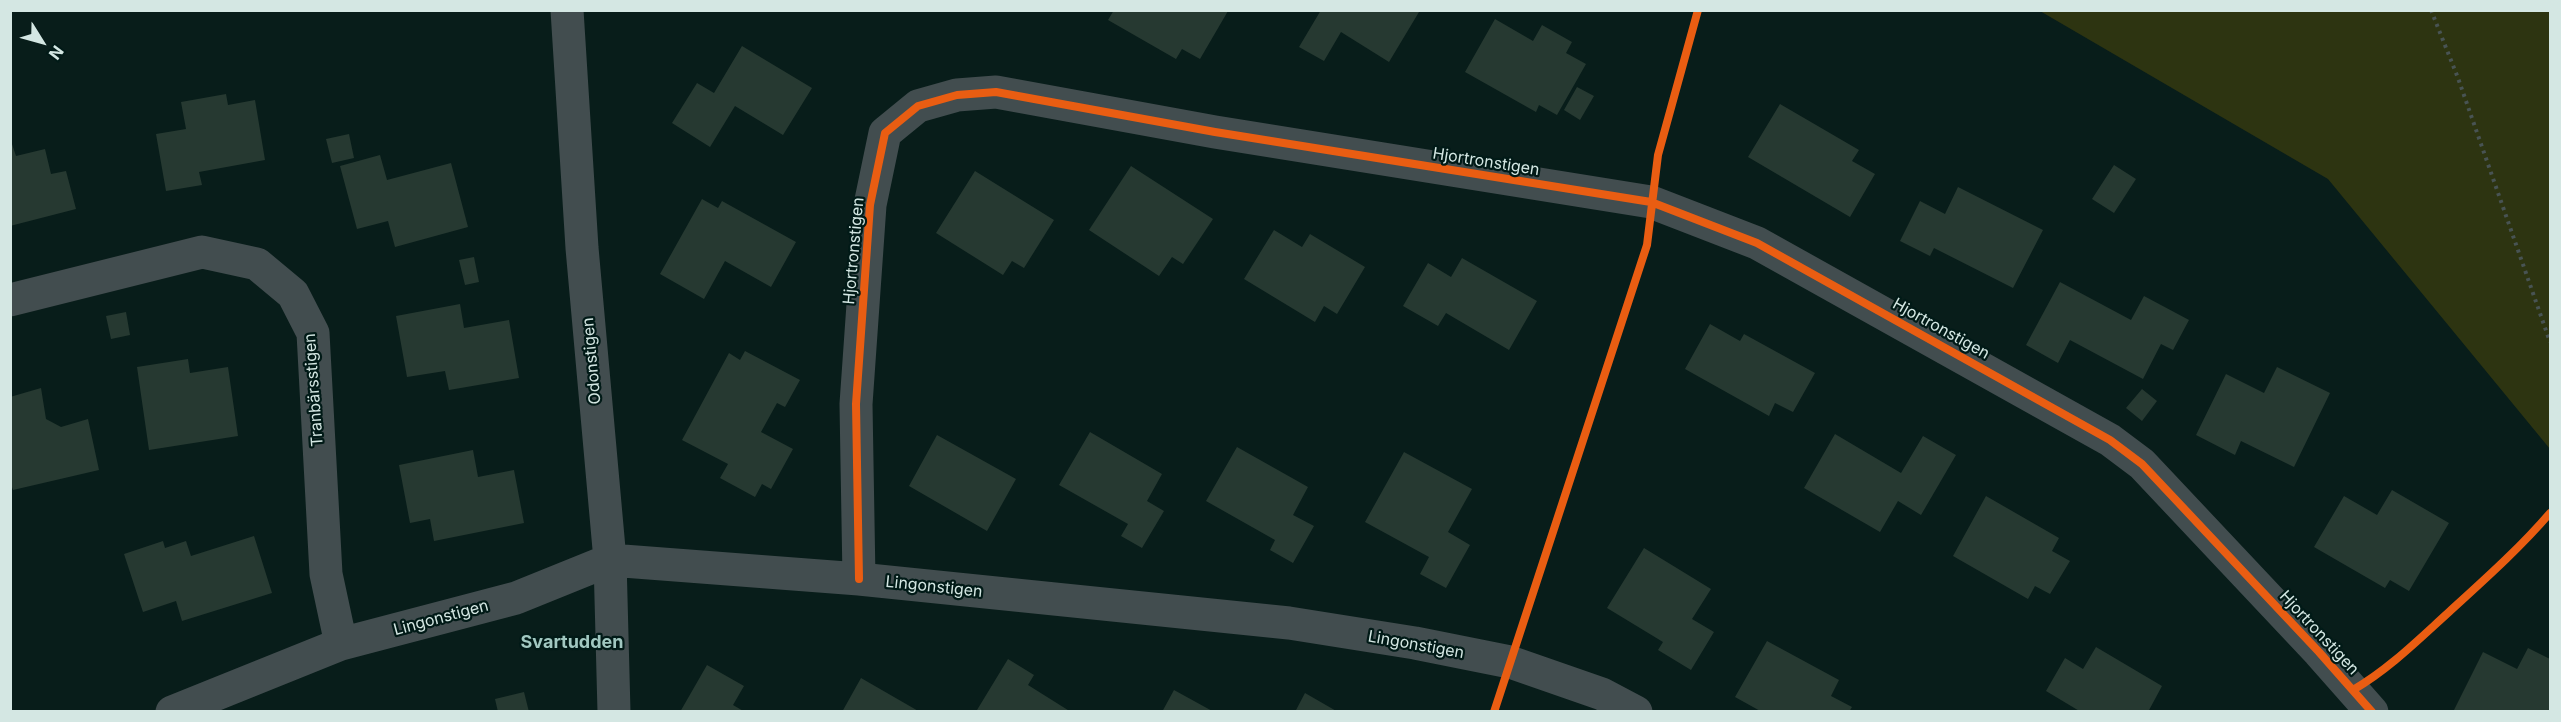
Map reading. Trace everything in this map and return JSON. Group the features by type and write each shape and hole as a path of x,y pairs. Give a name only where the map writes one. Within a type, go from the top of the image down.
{"street":[{"name":"Odonstigen","path":"567,10 582,248 610,560 614,711"},
{"name":"Hjortronstigen","path":"860,579 856,404 870,205 885,133 918,106 957,95 996,92 1215,132 1651,202 1757,243 2110,440 2142,464 2372,711"},
{"name":"Tranbärsstigen","path":"10,300 202,252 257,264 293,294 312,333 326,574 341,644"},
{"name":"Lingonstigen","path":"172,711 341,644 516,598 610,560 860,579 1289,623 1415,643 1510,662 1602,694 1636,711"}],"path":[{"path":"2431,10 2458,78 2550,342"}],"green space":[{"path":"2040,11 2550,11 2550,449 2328,179"}],"building":[{"path":"1114,10 1228,11 1200,59 1182,49 1176,59 1108,20"},
{"path":"1321,10 1418,10 1419,12 1389,62 1341,32 1324,61 1299,47"},
{"path":"1495,19 1533,41 1542,25 1572,42 1566,53 1586,64 1557,115 1539,105 1536,112 1465,72"},
{"path":"742,46 812,88 783,135 735,106 710,147 672,123 697,83 714,93"},
{"path":"1577,87 1594,96 1580,120 1564,110"},
{"path":"226,94 228,105 255,100 265,160 199,172 202,185 166,191 156,134 186,129 181,102"},
{"path":"1780,104 1859,150 1852,161 1875,174 1850,217 1748,157"},
{"path":"349,134 354,158 332,163 326,139"},
{"path":"10,138 16,156 45,149 51,174 66,171 76,209 10,226"},
{"path":"380,155 387,180 451,163 468,227 395,247 388,221 357,229 340,166"},
{"path":"2114,165 2136,179 2114,213 2092,199"},
{"path":"1131,166 1213,219 1183,264 1172,257 1159,276 1089,230"},
{"path":"975,171 1054,220 1024,268 1012,261 1003,275 936,233"},
{"path":"1958,187 2043,230 2013,288 1934,248 1930,256 1900,241 1920,201 1945,214"},
{"path":"702,199 718,208 722,201 796,242 771,287 725,261 704,299 660,274"},
{"path":"1274,230 1302,247 1310,234 1365,267 1337,314 1324,306 1315,322 1244,279"},
{"path":"474,257 479,282 465,285 459,260"},
{"path":"1462,258 1537,301 1509,350 1446,313 1438,326 1403,306 1428,263 1451,277"},
{"path":"2060,282 2131,320 2144,296 2189,320 2173,350 2161,344 2143,379 2070,340 2058,363 2026,345"},
{"path":"460,304 464,328 509,320 519,378 449,390 445,371 407,377 396,316"},
{"path":"126,312 130,335 111,339 106,316"},
{"path":"1710,324 1740,341 1744,334 1815,373 1793,412 1775,403 1769,416 1685,369"},
{"path":"745,351 800,380 785,407 777,403 761,432 793,449 771,489 762,484 755,497 720,478 728,464 682,440 729,353 740,360"},
{"path":"188,359 190,373 228,367 238,436 149,450 137,367"},
{"path":"2277,367 2330,393 2294,467 2241,441 2235,455 2196,435 2226,374 2264,393"},
{"path":"41,388 46,419 61,427 88,419 99,470 13,490 10,482 10,397"},
{"path":"2142,389 2157,401 2142,421 2126,408"},
{"path":"1090,432 1162,474 1147,501 1164,511 1142,548 1121,536 1128,524 1059,485"},
{"path":"1835,434 1901,473 1923,436 1956,455 1921,515 1898,501 1880,532 1804,488"},
{"path":"937,435 1016,479 987,531 909,486"},
{"path":"1237,447 1308,487 1293,515 1314,526 1293,563 1270,550 1275,540 1206,501"},
{"path":"473,450 478,477 514,470 524,523 434,541 430,519 410,523 399,465"},
{"path":"1404,452 1472,489 1448,532 1470,545 1446,588 1420,574 1429,557 1365,522"},
{"path":"2392,490 2449,523 2409,591 2390,580 2385,588 2314,547 2344,496 2377,515"},
{"path":"1986,496 2059,538 2052,551 2070,561 2050,594 2035,586 2028,599 1953,556"},
{"path":"254,536 272,593 182,621 176,601 143,612 124,554 163,541 165,548 186,541 191,556"},
{"path":"1644,548 1711,589 1692,619 1714,632 1691,670 1658,650 1663,642 1607,608"},
{"path":"1767,641 1839,680 1831,696 1852,707 1849,712 1762,712 1735,697"},
{"path":"2096,647 2162,686 2148,712 2081,712 2046,691 2065,658 2083,669"},
{"path":"2528,648 2550,659 2550,712 2453,712 2483,652 2517,669"},
{"path":"1008,659 1034,675 1028,685 1071,712 977,710"},
{"path":"707,665 744,686 733,705 745,712 680,712"},
{"path":"861,678 920,712 842,712"},
{"path":"1174,690 1214,712 1162,712"},
{"path":"524,692 529,712 498,712 495,699"},
{"path":"1305,693 1338,712 1295,712"}],"cycle path":[{"path":"1494,712 1647,245 1658,155 1698,10"},
{"path":"859,579 856,404 870,205 885,133 918,106 957,95 996,92 1215,132 1651,202 1757,243 2110,440 2142,464 2319,652 2372,712"},
{"path":"2353,690 2379,673 2414,643 2501,564 2550,513"}],"district":[{"name":"Svartudden","path":"572,643"}]}
